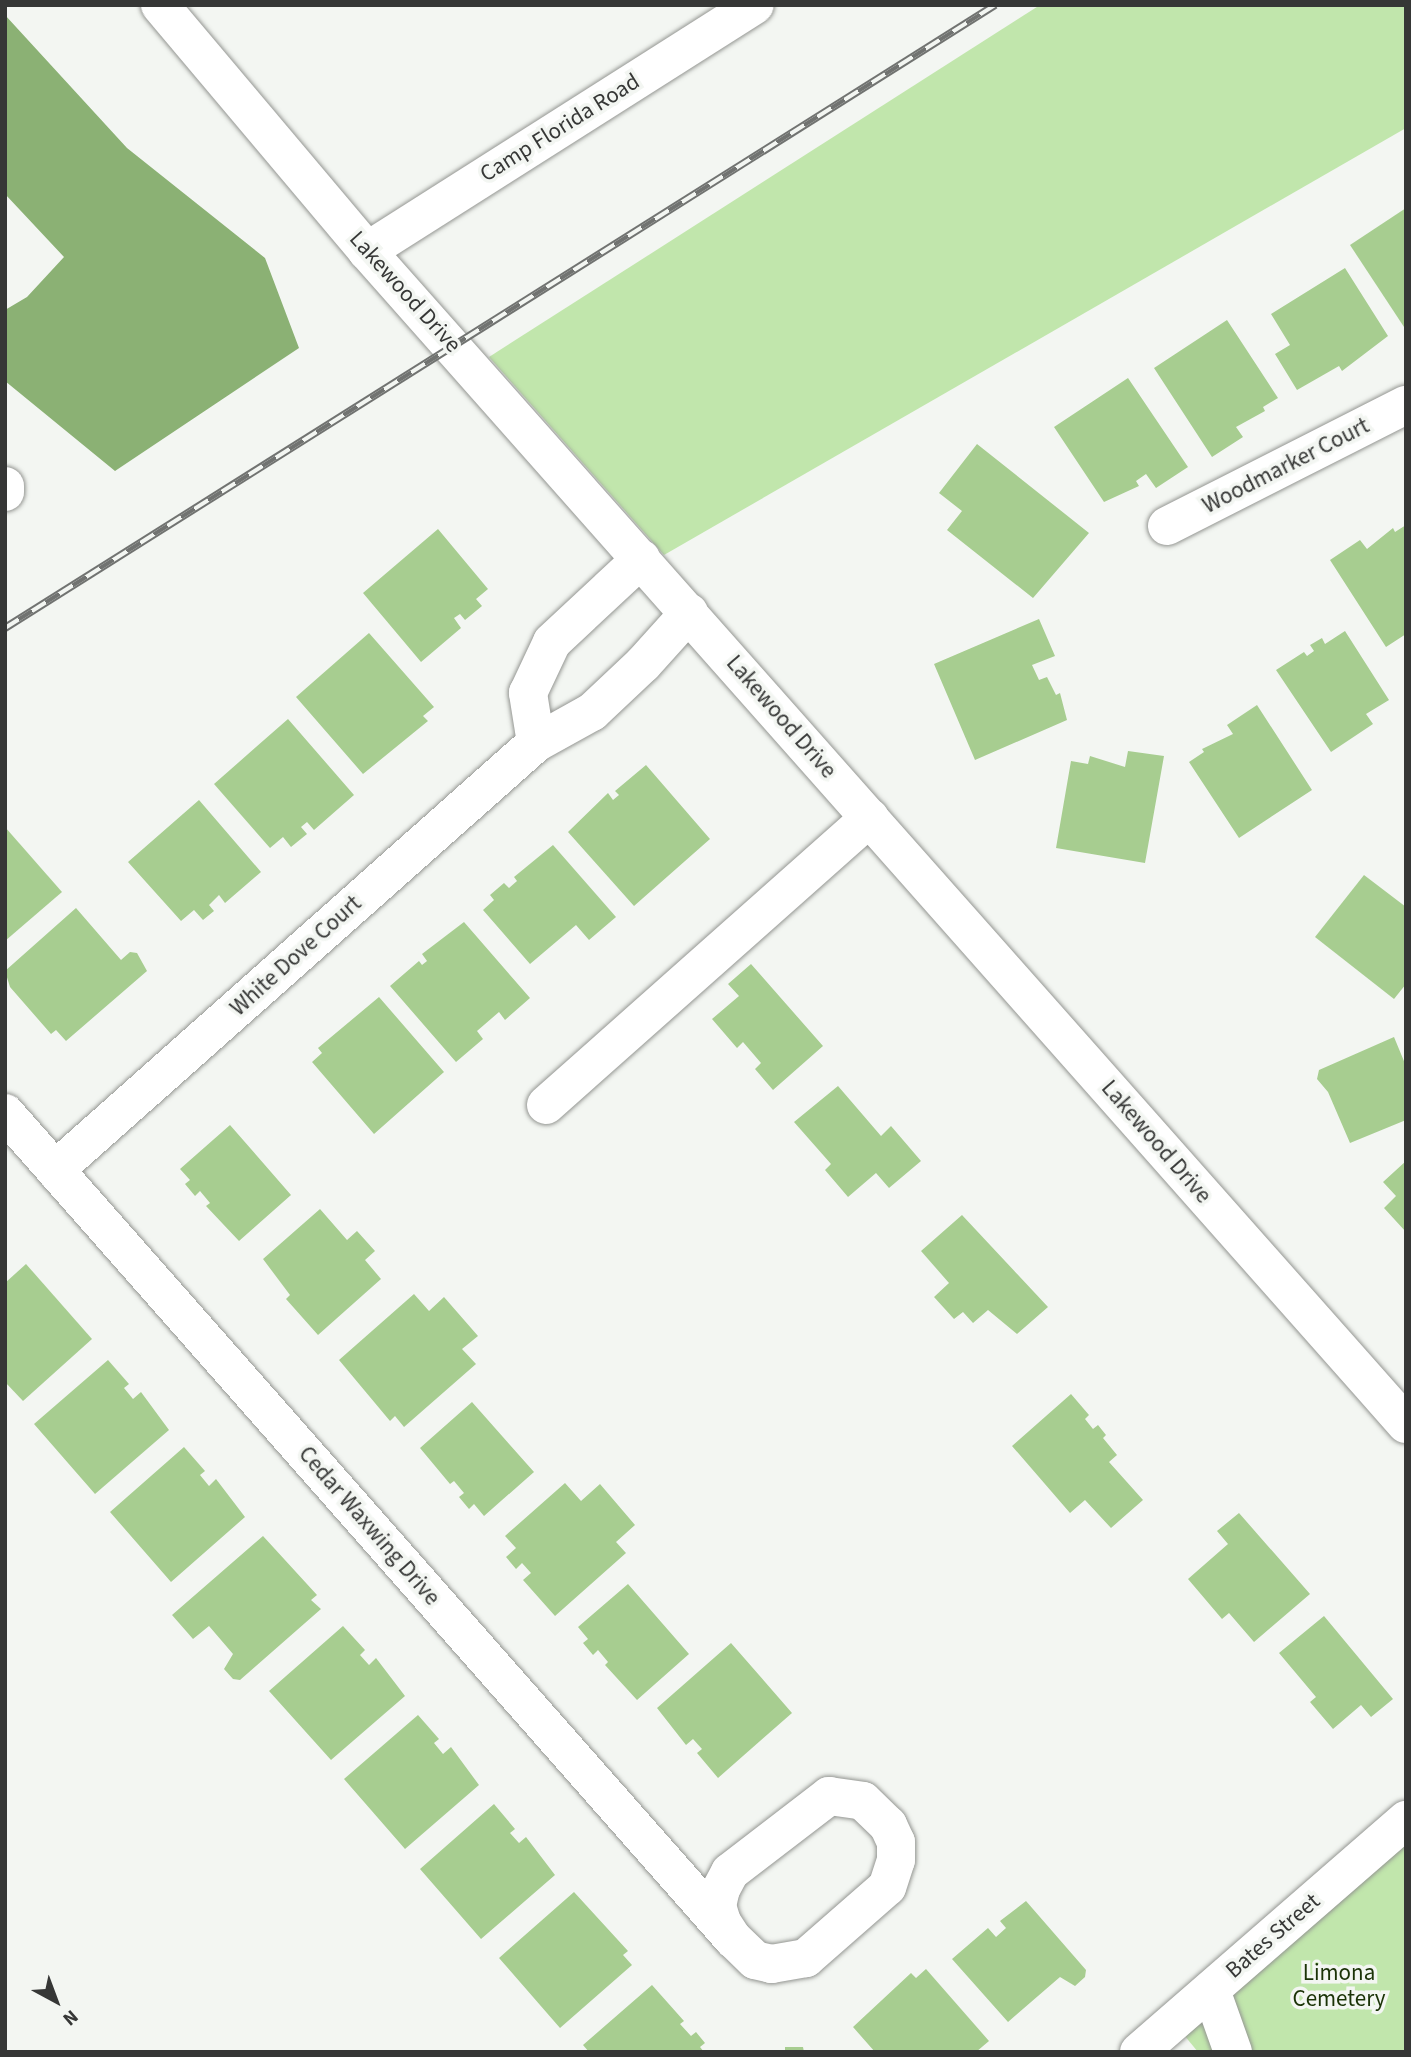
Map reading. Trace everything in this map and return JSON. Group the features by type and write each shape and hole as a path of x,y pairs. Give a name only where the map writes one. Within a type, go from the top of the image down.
{"street":[{"name":"Lakewood Drive","path":"160,5 367,251 1406,1424"},
{"name":"Camp Florida Road","path":"367,251 754,5"},
{"name":"Woodmarker Court","path":"1167,526 1406,405"},
{"path":"5,486 5,492"},
{"path":"536,743 528,693 552,642 641,559"},
{"name":"White Dove Court","path":"55,1170 536,743 592,712 643,664 689,613"},
{"path":"546,1105 870,817"},
{"name":"Cedar Waxwing Drive","path":"5,1113 733,1939"},
{"path":"830,1796 848,1796 863,1801 888,1825 896,1842 896,1860 887,1887 806,1958 772,1964 755,1959 733,1939 717,1906 730,1872 812,1805 830,1796"},
{"name":"Bates Street","path":"1139,2052 1406,1820"},
{"path":"1211,1990 1233,2052"}],"green space":[{"path":"1040,5 1406,5 1406,128 664,555 489,357"},
{"name":"Limona Cemetery","path":"1406,1840 1406,2052 1198,2052 1184,2035"}],"shaded area":[{"path":"5,15 127,148 265,258 299,348 115,471 5,381 5,310 27,297 64,257 5,194"}],"building":[{"path":"1406,208 1406,330 1350,245"},
{"path":"1345,268 1388,336 1342,371 1339,366 1297,390 1275,354 1290,345 1271,314"},
{"path":"1227,320 1278,398 1263,407 1265,411 1236,427 1243,437 1212,457 1154,368"},
{"path":"1128,378 1188,467 1156,488 1146,474 1136,481 1139,486 1104,502 1054,427"},
{"path":"977,444 1089,533 1033,598 947,530 962,511 939,493"},
{"path":"1406,525 1406,634 1386,647 1330,560 1360,540 1367,549 1393,528 1395,532"},
{"path":"438,529 488,589 476,599 482,606 465,620 460,614 454,618 461,628 421,662 363,593"},
{"path":"1039,619 1055,656 1032,665 1039,680 1047,677 1056,695 1060,693 1067,720 975,760 934,664"},
{"path":"1345,631 1389,700 1366,714 1373,724 1331,752 1276,670 1304,652 1307,656 1314,651 1310,645 1322,638 1325,644"},
{"path":"369,633 434,707 423,716 428,721 363,774 296,697"},
{"path":"1257,705 1312,790 1239,838 1189,762 1204,752 1202,749 1233,734 1227,725"},
{"path":"288,719 354,795 314,830 307,822 301,827 307,834 291,847 283,837 270,848 214,784"},
{"path":"1128,751 1164,756 1145,863 1056,848 1071,761 1088,764 1090,756 1125,767"},
{"path":"646,765 710,839 634,906 568,832 608,793 613,800 619,795 615,791"},
{"path":"199,800 261,872 225,903 219,895 209,905 214,911 203,920 194,910 181,921 128,862"},
{"path":"5,827 62,892 5,941"},
{"path":"553,845 616,917 589,940 576,925 530,964 483,910 494,900 490,895 504,883 509,888 517,881 514,877"},
{"path":"1364,875 1406,907 1406,984 1394,999 1315,937"},
{"path":"76,908 121,960 130,952 137,953 147,971 66,1041 56,1030 51,1034 10,987 5,971"},
{"path":"464,922 530,998 505,1020 499,1012 477,1031 483,1039 456,1062 390,986 419,961 422,965 427,961 422,954"},
{"path":"751,964 823,1046 773,1090 755,1069 761,1063 743,1042 737,1048 712,1019 739,996 728,984"},
{"path":"379,997 444,1072 374,1134 312,1062 322,1053 318,1048"},
{"path":"1394,1037 1406,1066 1406,1120 1350,1143 1328,1092 1317,1079 1319,1070"},
{"path":"838,1086 881,1136 891,1126 921,1161 889,1188 876,1173 848,1197 825,1170 831,1164 794,1122"},
{"path":"230,1125 291,1195 239,1241 206,1206 210,1203 200,1191 195,1196 185,1184 190,1180 180,1169"},
{"path":"1406,1161 1406,1232 1384,1208 1396,1196 1383,1182"},
{"path":"320,1209 347,1240 357,1231 375,1251 365,1260 381,1279 318,1335 286,1299 290,1295 263,1259"},
{"path":"962,1215 1048,1307 1017,1334 988,1310 973,1323 963,1312 954,1319 934,1297 949,1283 921,1251"},
{"path":"26,1264 92,1339 23,1401 5,1382 5,1283"},
{"path":"414,1294 429,1311 444,1297 478,1336 462,1349 476,1364 404,1427 395,1416 390,1421 339,1360"},
{"path":"108,1360 129,1384 124,1388 133,1399 141,1392 169,1430 95,1494 34,1424"},
{"path":"1071,1394 1089,1415 1085,1419 1093,1429 1098,1425 1106,1435 1103,1438 1117,1455 1109,1462 1143,1500 1111,1528 1085,1500 1070,1513 1012,1446"},
{"path":"472,1402 534,1472 484,1516 474,1504 469,1509 459,1497 464,1493 454,1481 450,1484 420,1448"},
{"path":"184,1447 205,1471 200,1475 209,1486 216,1479 245,1517 171,1582 110,1512"},
{"path":"565,1483 581,1501 600,1484 635,1525 616,1542 626,1553 555,1616 523,1580 531,1573 522,1563 516,1569 506,1557 516,1548 505,1536"},
{"path":"1239,1513 1310,1594 1254,1642 1229,1613 1222,1619 1188,1579 1228,1544 1217,1531"},
{"path":"263,1536 317,1595 311,1600 321,1609 240,1680 233,1679 224,1669 233,1654 209,1626 193,1639 172,1615"},
{"path":"628,1584 689,1654 637,1700 605,1665 608,1662 598,1650 593,1655 583,1643 588,1639 578,1627"},
{"path":"1324,1616 1393,1699 1371,1717 1361,1705 1333,1729 1310,1702 1316,1697 1279,1653"},
{"path":"343,1626 365,1650 360,1655 369,1665 376,1658 405,1696 331,1760 269,1691"},
{"path":"731,1643 792,1713 718,1778 697,1753 702,1749 693,1739 686,1745 657,1708"},
{"path":"418,1715 439,1739 434,1743 443,1754 451,1747 479,1785 405,1849 344,1779"},
{"path":"494,1804 515,1829 510,1833 519,1843 526,1837 555,1875 481,1939 420,1869"},
{"path":"574,1892 628,1951 623,1955 632,1965 560,2028 499,1958"},
{"path":"1026,1901 1086,1970 1085,1977 1075,1986 1060,1977 1008,2022 952,1959 988,1928 996,1937 1006,1928 1000,1921"},
{"path":"926,1969 989,2041 976,2052 875,2052 853,2027 911,1973 916,1978"},
{"path":"652,1985 684,2021 680,2024 691,2036 696,2032 705,2043 700,2047 704,2052 589,2052 583,2045"},
{"path":"785,2047 803,2047 804,2052 785,2052"}],"railway":[{"path":"5,628 995,5"}]}
